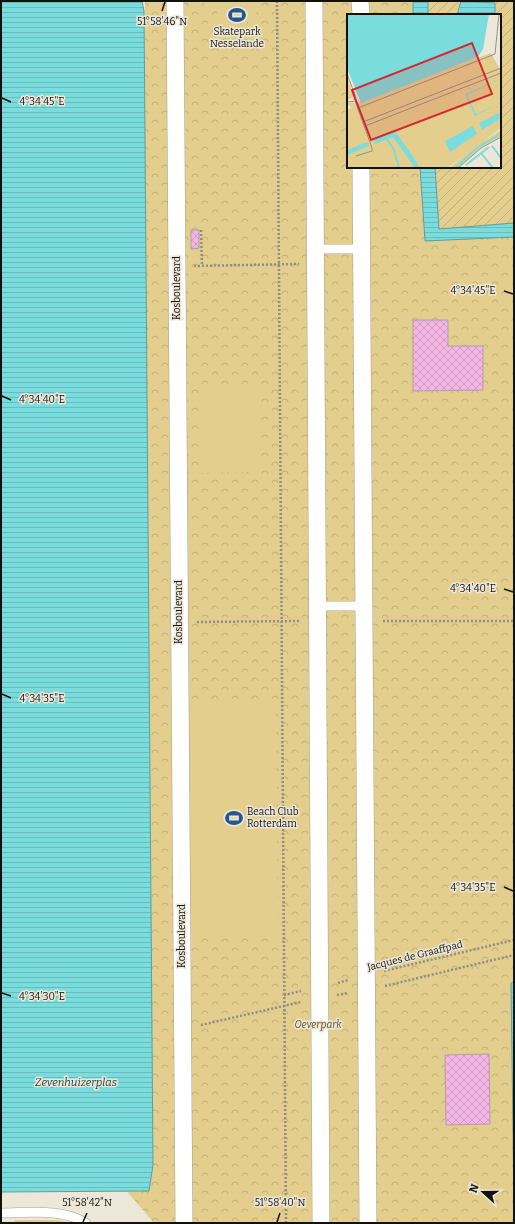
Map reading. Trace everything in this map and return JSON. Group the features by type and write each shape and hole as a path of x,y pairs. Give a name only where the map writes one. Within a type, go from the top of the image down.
{"street":[{"name":"Kosboulevard","path":"175,1 184,1223"},
{"path":"314,1 321,1223"},
{"path":"360,1 360,14"},
{"path":"361,168 368,1223"}],"lane":[{"path":"316,256 362,249"},
{"path":"318,606 365,606"},
{"path":"1,1213 60,1213 74,1217 86,1223"}],"path":[{"path":"277,1 286,1223"},
{"path":"201,230 202,265"},
{"path":"177,266 279,264 316,256"},
{"name":"Jacques de Graaffpad","path":"320,987 514,940"}],"green space":[{"name":"Oeverpark","path":"145,1 514,1 514,1223 154,1223 118,1181"},
{"name":"Skatepark Nesselande","path":"204,1 256,1 257,22 244,22 239,31 236,32 223,32 217,25 217,9 205,9"},
{"path":"428,1 514,1 514,223 438,229 435,168 501,168 501,14 428,14"},
{"path":"202,385 259,385 259,472 202,473"},
{"name":"Beach Club Rotterdam","path":"276,699 278,936 191,937 189,700"},
{"path":"14,1220 57,1220 71,1223 14,1223"}],"water":[{"name":"Zevenhuizerplas","path":"1,1 142,1 144,11 153,1165 149,1191 1,1192"},
{"path":"413,1 428,1 428,14 413,14"},
{"path":"461,1 495,3 495,14 457,14"},
{"path":"420,168 435,168 439,229 514,223 514,237 425,241"},
{"path":"514,982 514,1207 511,983"}],"building":[{"path":"191,230 199,230 199,248 191,249"},
{"path":"413,320 448,320 448,346 483,346 483,390 413,391"},
{"path":"489,1054 490,1124 446,1125 445,1055"}],"place":[{"name":"Skatepark Nesselande","path":"237,15"},
{"name":"Beach Club Rotterdam","path":"234,818"}]}
